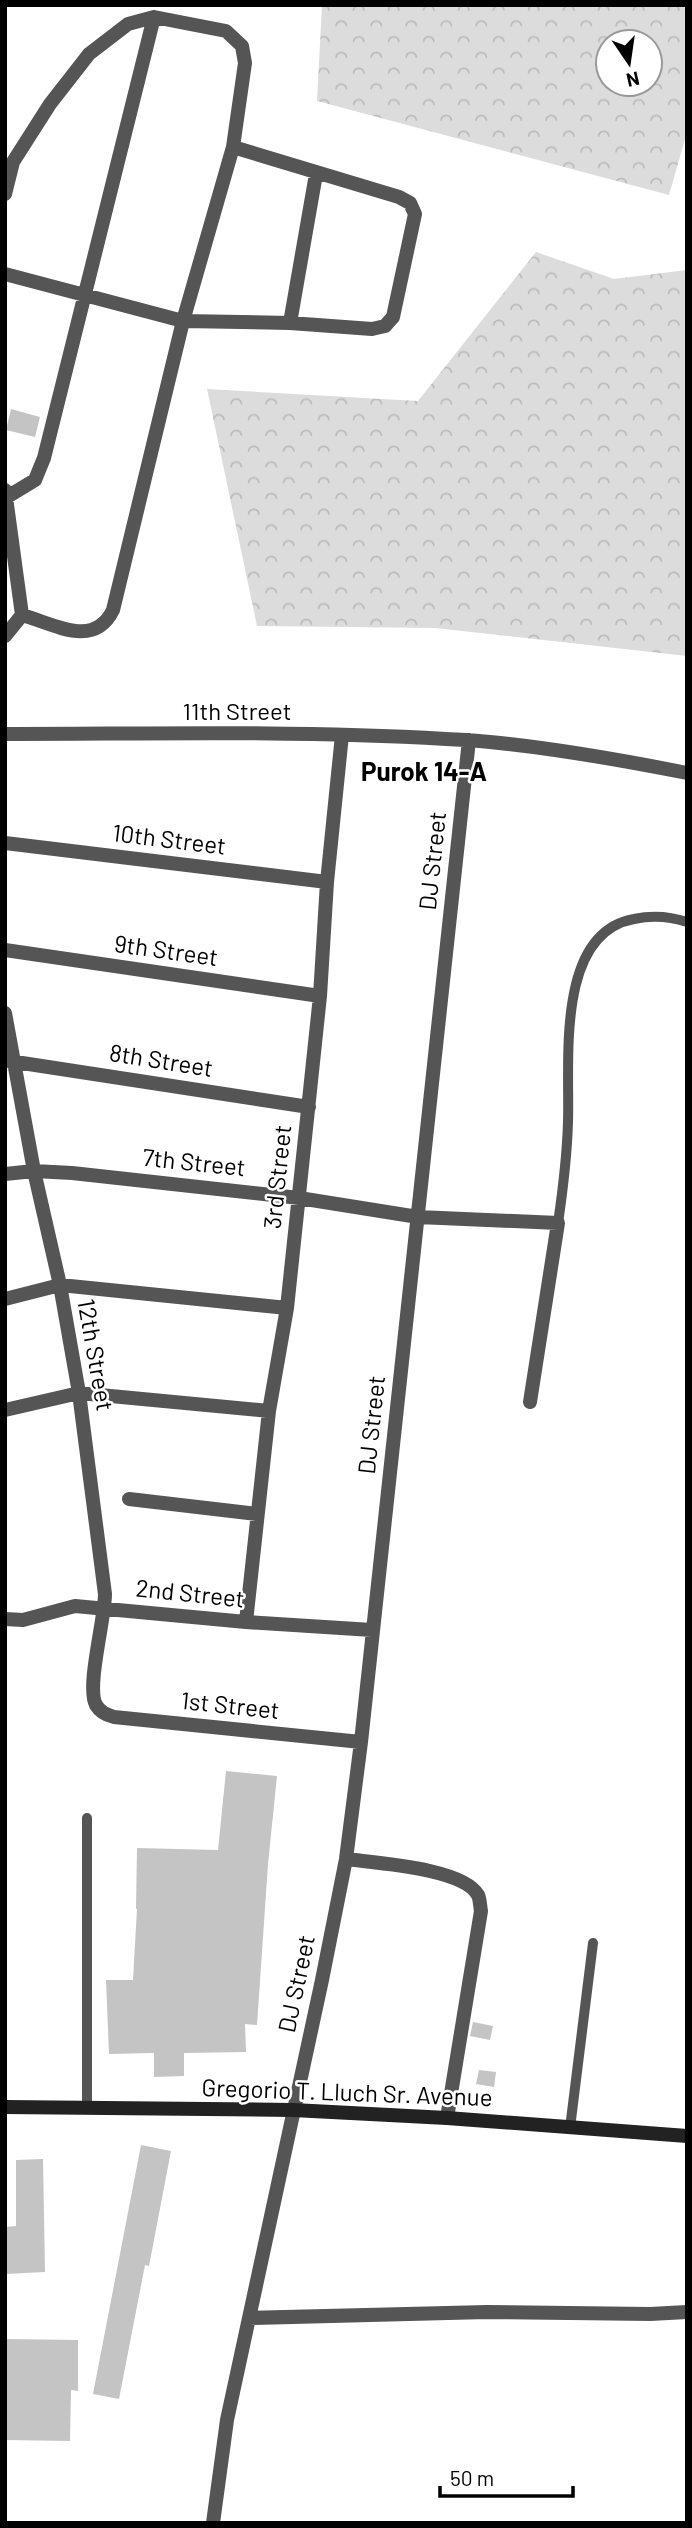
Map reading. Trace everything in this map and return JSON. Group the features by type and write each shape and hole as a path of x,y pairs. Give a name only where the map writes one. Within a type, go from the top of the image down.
{"main road":[{"name":"Gregorio T. Lluch Sr. Avenue","path":"5,2107 293,2110 447,2118 687,2136"}],"street":[{"path":"5,636 22,615 6,493 35,480 44,458 154,17"},
{"path":"5,194 13,162 50,104 89,54 128,24 154,17 226,30 242,46 245,63 233,148 183,321 116,597 107,621 97,629 84,633 22,615"},
{"path":"5,274 183,321 290,323 372,329 385,326 393,317 415,214 410,203 399,197 233,148"},
{"path":"290,323 316,174"},
{"name":"11th Street","path":"5,734 342,734 469,740 623,760 687,773"},
{"name":"3rd Street","path":"246,1622 269,1411 287,1308 309,1107 342,734"},
{"name":"DJ Street","path":"213,2523 226,2420 346,1859 361,1742 469,740"},
{"name":"10th Street","path":"5,842 327,882"},
{"name":"9th Street","path":"5,950 320,996"},
{"name":"12th Street","path":"5,1013 10,1061 60,1285 79,1393 105,1608 92,1688 97,1707"},
{"name":"8th Street","path":"10,1061 309,1107"},
{"name":"7th Street","path":"5,1174 34,1171 72,1172 299,1198 418,1217 558,1223"},
{"path":"530,1402 558,1223"},
{"path":"5,1298 60,1285 287,1308"},
{"path":"5,1410 79,1393 269,1411"},
{"path":"129,1499 257,1514"},
{"name":"2nd Street","path":"5,1619 23,1620 75,1606 246,1622 372,1630"},
{"name":"1st Street","path":"97,1707 114,1717 361,1742"},
{"path":"346,1859 441,1872 472,1888 479,1896 481,1911 447,2118"},
{"path":"249,2318 487,2312 687,2312"}],"lane":[{"path":"558,1223 565,1172 569,1039 575,991 584,959 602,933 622,921 645,917 673,917 687,922"},
{"path":"87,1818 87,2108"},
{"path":"570,2128 593,1943"}],"green space":[{"path":"322,5 687,5 687,132 669,195 317,101"},
{"path":"536,252 614,279 687,270 687,656 435,628 257,626 207,389 418,401"}],"building":[{"path":"11,409 40,417 35,437 6,430"},
{"path":"226,1771 277,1776 257,2025 245,2024 246,2052 184,2053 184,2076 154,2077 154,2053 109,2054 106,1980 133,1980 137,1848 218,1850"},
{"path":"473,2022 493,2026 490,2040 470,2036"},
{"path":"479,2070 496,2072 494,2087 476,2084"},
{"path":"141,2145 171,2151 119,2399 93,2394"},
{"path":"43,2159 45,2272 5,2274 5,2227 16,2226 16,2160"},
{"path":"5,2339 78,2340 78,2391 71,2390 70,2441 5,2440"}],"district":[{"name":"Purok 14-A","path":"424,772"}]}
